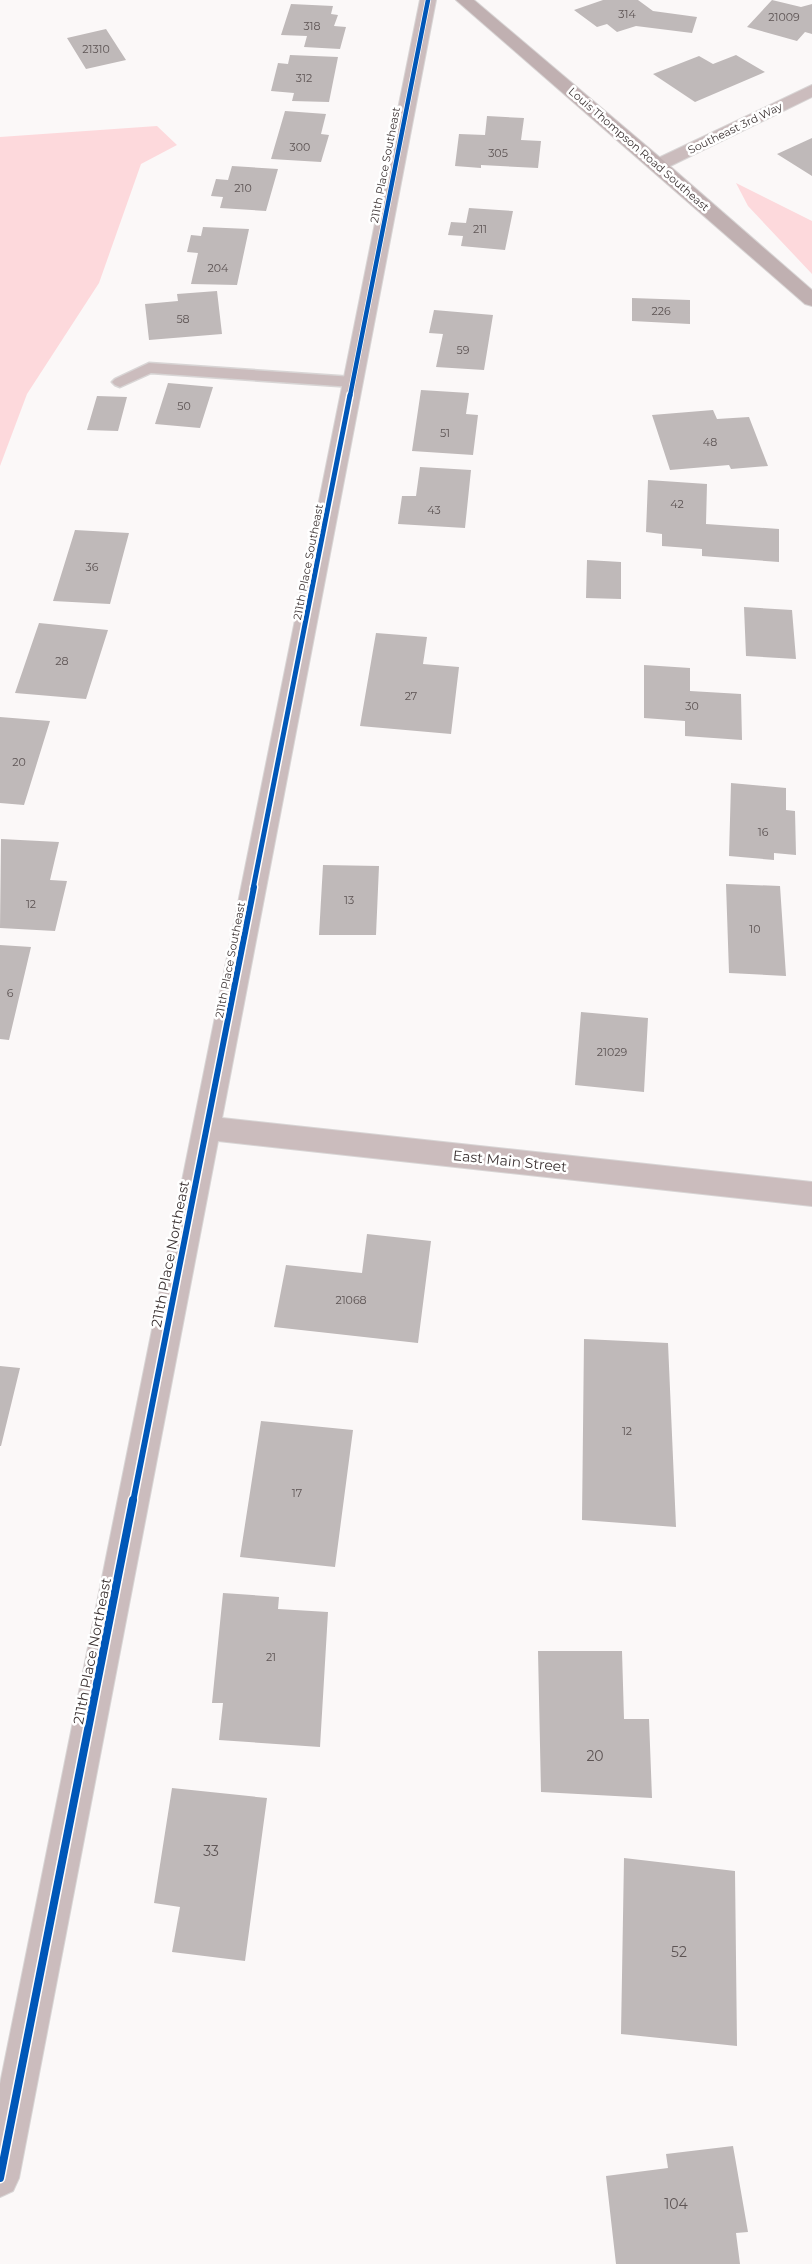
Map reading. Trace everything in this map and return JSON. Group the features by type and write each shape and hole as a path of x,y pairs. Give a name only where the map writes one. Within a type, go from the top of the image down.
{"street":[{"name":"211th Place Southeast","path":"208,1128 428,0"},
{"name":"Louis Thompson Road Southeast","path":"464,0 658,165 812,300"},
{"name":"Southeast 3rd Way","path":"658,165 812,90"},
{"name":"East Main Street","path":"208,1128 812,1194"},
{"name":"211th Place Northeast","path":"0,2178 208,1128"}],"lane":[{"path":"120,382 150,368 353,382"}],"shaded area":[{"path":"157,126 177,145 141,164 99,283 27,394 0,466 0,137"},
{"path":"736,183 812,221 812,274 748,206"}],"building":[{"path":"603,0 638,0 653,11 697,17 692,33 636,26 617,32 607,24 597,27 574,10"},
{"path":"772,0 801,7 812,4 812,34 805,32 797,41 747,27"},
{"path":"291,4 333,6 331,14 338,15 334,26 346,27 340,49 304,47 307,36 281,35"},
{"path":"106,29 126,60 86,69 67,38"},
{"path":"290,55 338,57 329,102 292,101 294,93 271,91 278,63 288,64"},
{"path":"736,55 765,72 695,102 653,74 699,56 713,64"},
{"path":"285,111 326,114 321,134 329,135 321,162 271,159"},
{"path":"487,116 524,118 521,140 541,141 538,168 481,165 481,168 455,166 459,134 485,135"},
{"path":"812,138 812,176 777,154"},
{"path":"232,166 278,169 266,211 220,208 223,197 211,196 216,179 228,180"},
{"path":"469,208 513,211 505,250 461,246 463,236 448,235 451,222 466,223"},
{"path":"203,227 249,229 237,285 191,284 198,253 187,252 191,235 201,236"},
{"path":"217,291 222,334 149,340 145,304 178,301 177,294"},
{"path":"632,298 690,300 690,324 632,321"},
{"path":"434,310 493,315 484,370 436,367 443,334 429,333"},
{"path":"168,383 213,387 200,428 155,424"},
{"path":"421,390 469,393 466,414 478,415 473,455 412,451"},
{"path":"97,396 127,397 118,431 87,430"},
{"path":"713,410 717,419 749,417 768,466 731,469 729,465 670,470 652,415"},
{"path":"420,467 471,470 465,528 398,524 402,496 416,496"},
{"path":"648,480 707,484 706,524 779,529 779,562 702,556 702,549 662,546 662,534 646,532"},
{"path":"75,530 129,533 110,604 53,601"},
{"path":"587,560 621,562 621,599 586,598"},
{"path":"744,607 792,610 796,659 746,656"},
{"path":"39,623 108,630 86,699 15,693"},
{"path":"376,633 427,637 423,664 459,667 451,734 360,726"},
{"path":"644,665 690,668 690,691 741,694 742,740 685,736 685,721 644,718"},
{"path":"0,717 50,721 24,805 0,803"},
{"path":"731,783 786,788 786,810 795,811 796,855 774,853 774,860 729,856"},
{"path":"1,839 59,842 50,880 67,881 55,931 0,928"},
{"path":"323,865 379,866 376,935 319,935"},
{"path":"726,884 780,886 786,976 729,973"},
{"path":"0,945 31,947 9,1040 0,1039"},
{"path":"581,1012 648,1018 644,1092 575,1085"},
{"path":"367,1234 431,1241 418,1343 274,1327 286,1265 362,1273"},
{"path":"584,1339 668,1343 676,1527 582,1520"},
{"path":"0,1366 20,1368 1,1446 0,1446"},
{"path":"261,1421 353,1430 335,1567 240,1557"},
{"path":"223,1593 279,1597 278,1609 328,1612 320,1747 219,1740 223,1703 212,1703"},
{"path":"538,1651 622,1651 624,1719 649,1719 652,1798 541,1792"},
{"path":"172,1788 267,1798 245,1961 172,1952 180,1907 154,1903"},
{"path":"624,1858 735,1871 737,2046 621,2034"},
{"path":"733,2146 748,2232 736,2233 740,2264 616,2264 606,2176 668,2168 666,2154"}],"cycle path":[{"path":"0,2178 428,0"}]}
